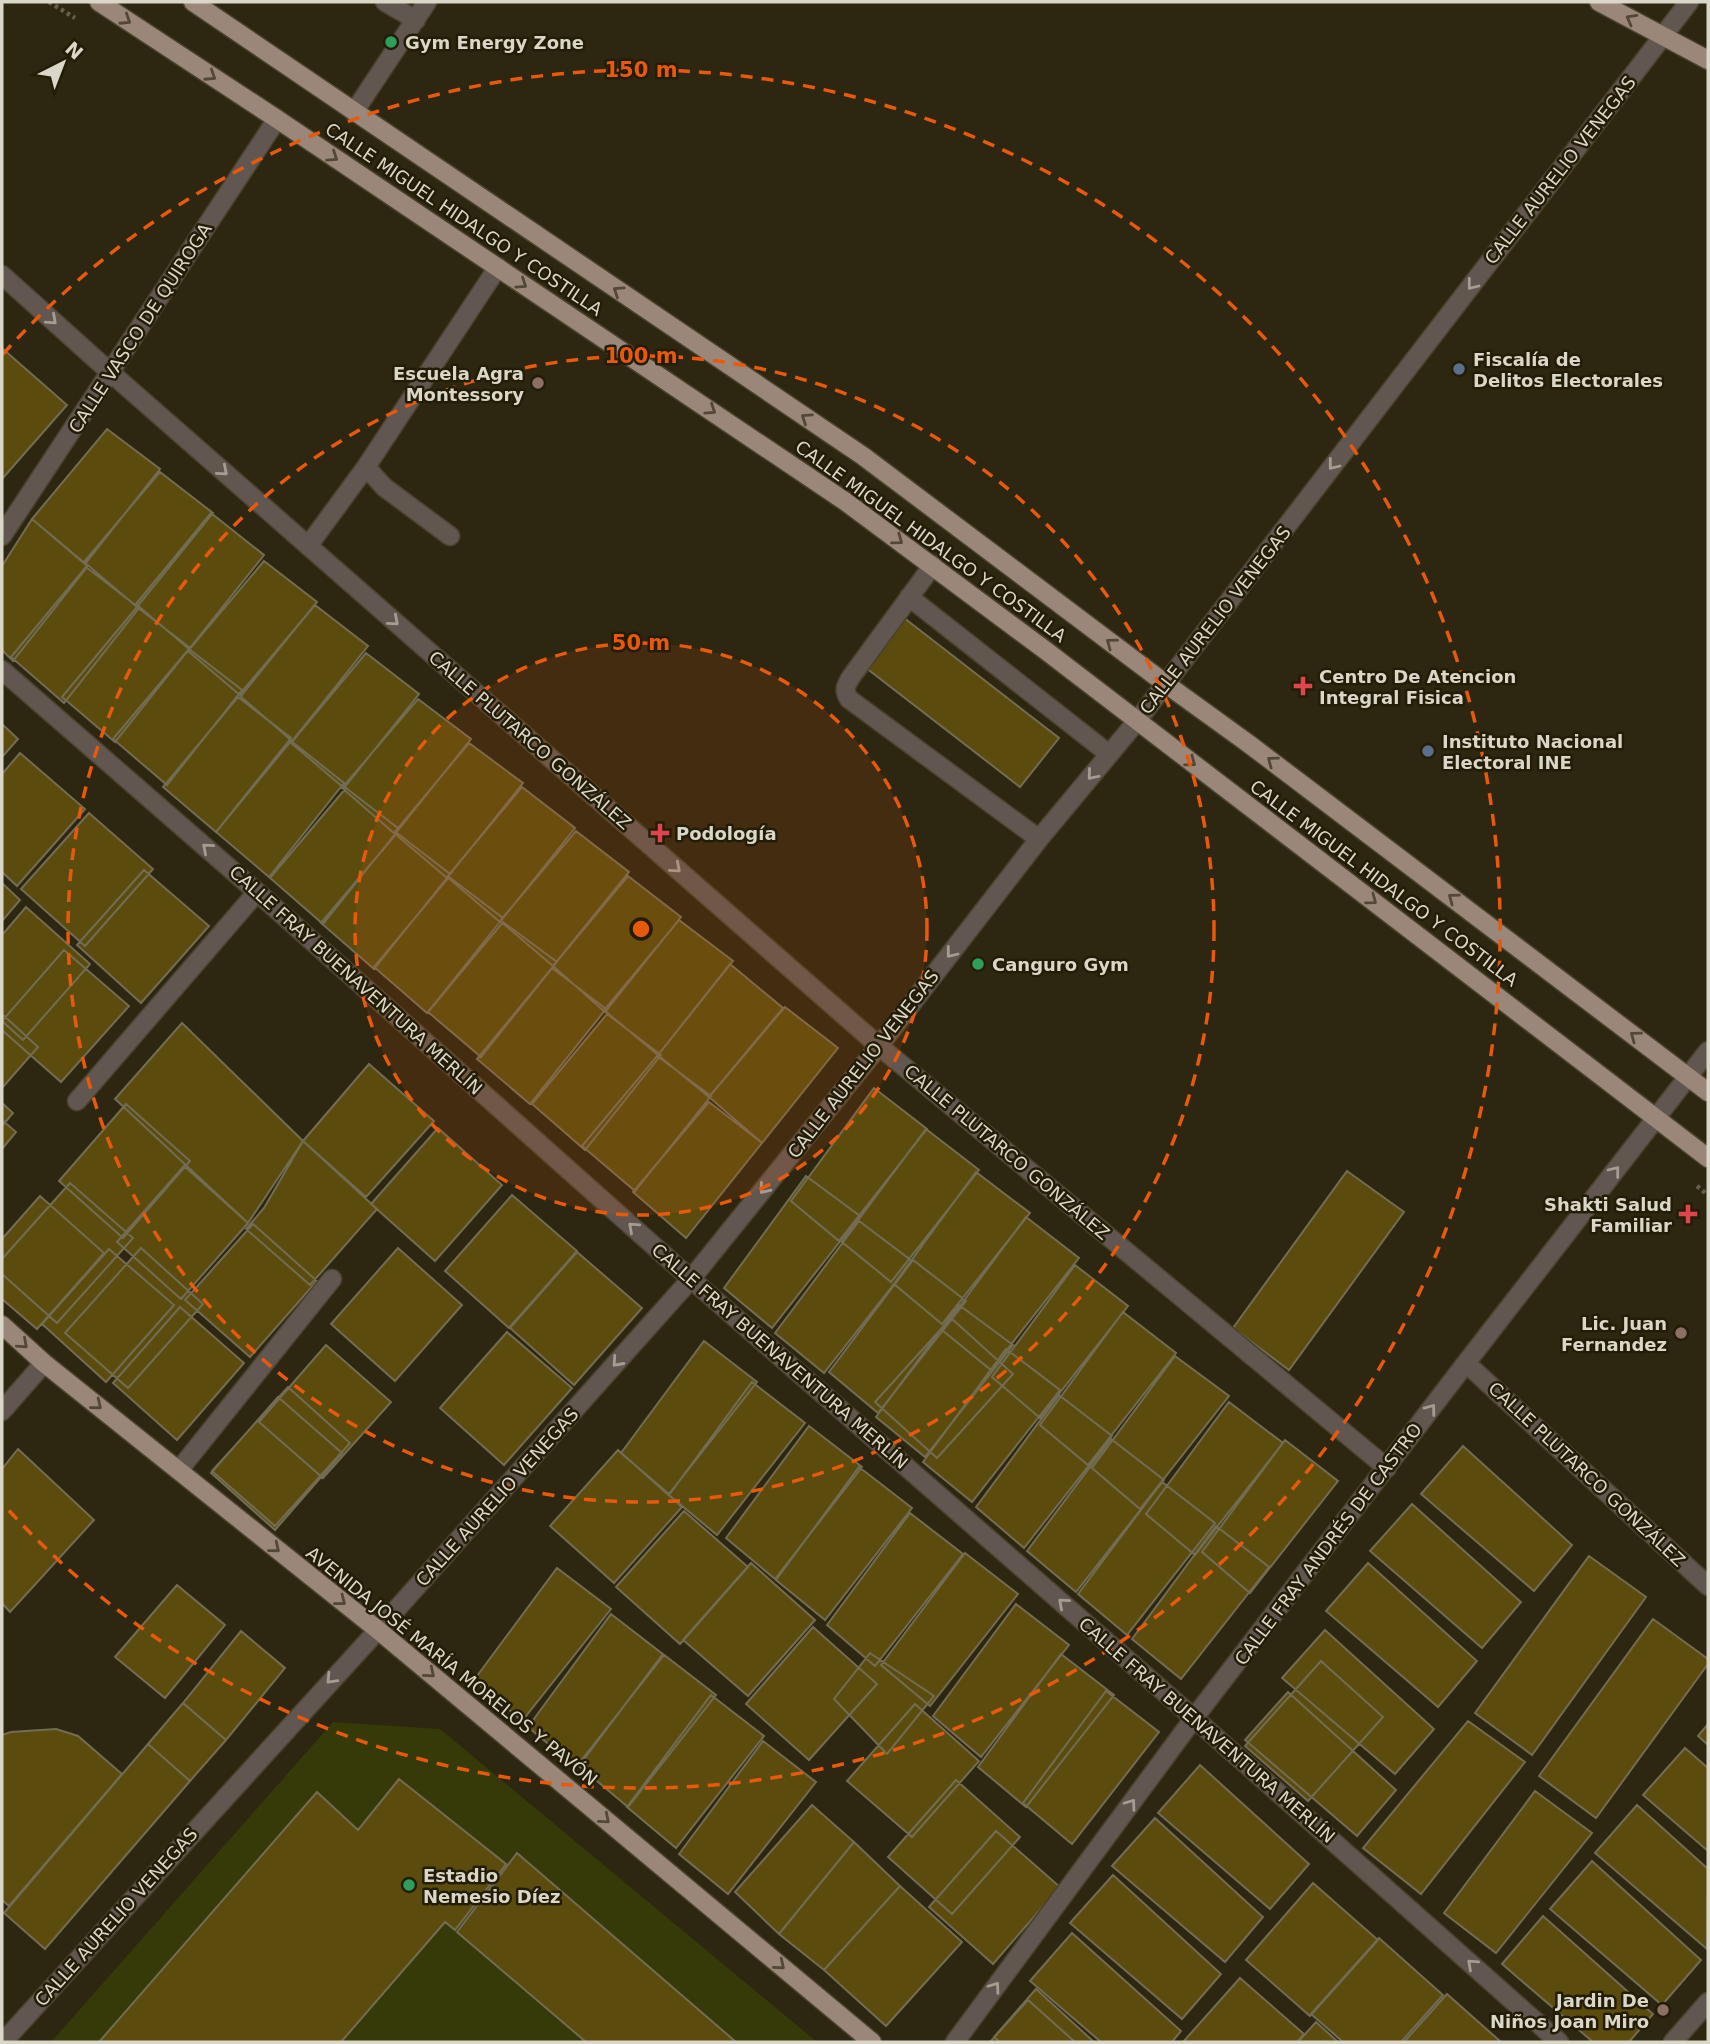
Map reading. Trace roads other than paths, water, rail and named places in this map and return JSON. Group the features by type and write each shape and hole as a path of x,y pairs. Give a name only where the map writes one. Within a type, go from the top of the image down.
{"main road":[{"name":"CALLE MIGUEL HIDALGO Y COSTILLA","path":"99,2 750,436 933,565 1708,1158"},
{"name":"CALLE MIGUEL HIDALGO Y COSTILLA","path":"193,2 863,456 1250,744 1708,1092"},
{"path":"1599,2 1708,60"},
{"name":"AVENIDA JOSÉ MARÍA MORELOS Y PAVÓN","path":"2,1325 44,1363 378,1630 872,2042"}],"street":[{"path":"385,2 416,20"},
{"path":"354,112 427,2"},
{"name":"CALLE AURELIO VENEGAS","path":"3,2042 378,1630 691,1279 879,1046 1039,839 1166,684 1689,2"},
{"name":"CALLE VASCO DE QUIROGA","path":"2,536 277,119"},
{"path":"308,546 366,467 498,267"},
{"name":"CALLE PLUTARCO GONZÁLEZ","path":"2,275 879,1046 1387,1468"},
{"path":"366,467 384,487 450,536"},
{"path":"933,565 851,677 845,693 849,699 1039,839"},
{"path":"909,597 1109,754"},
{"name":"CALLE FRAY BUENAVENTURA MERLÍN","path":"2,670 1559,2042"},
{"path":"77,1101 257,892"},
{"name":"CALLE FRAY ANDRÉS DE CASTRO","path":"955,2042 1194,1718 1708,1051"},
{"path":"178,1471 332,1279"},
{"path":"2,1411 44,1363"},
{"name":"CALLE PLUTARCO GONZÁLEZ","path":"1466,1363 1708,1586"},
{"path":"1673,2042 1708,2002"}],"place":[{"name":"Gym Energy Zone","path":"391,42"},
{"name":"Fiscalía de Delitos Electorales","path":"1459,369"},
{"name":"Escuela Agra Montessory","path":"538,383"},
{"name":"Centro De Atencion Integral Fisica","path":"1303,686"},
{"name":"Instituto Nacional Electoral INE","path":"1428,751"},
{"name":"Podología","path":"660,833"},
{"name":"Canguro Gym","path":"978,964"},
{"name":"Shakti Salud Familiar","path":"1688,1214"},
{"name":"Lic. Juan Fernandez","path":"1681,1333"},
{"name":"Estadio Nemesio Díez","path":"409,1885"},
{"name":"Jardin De Niños Joan Miro","path":"1663,2010"}]}
